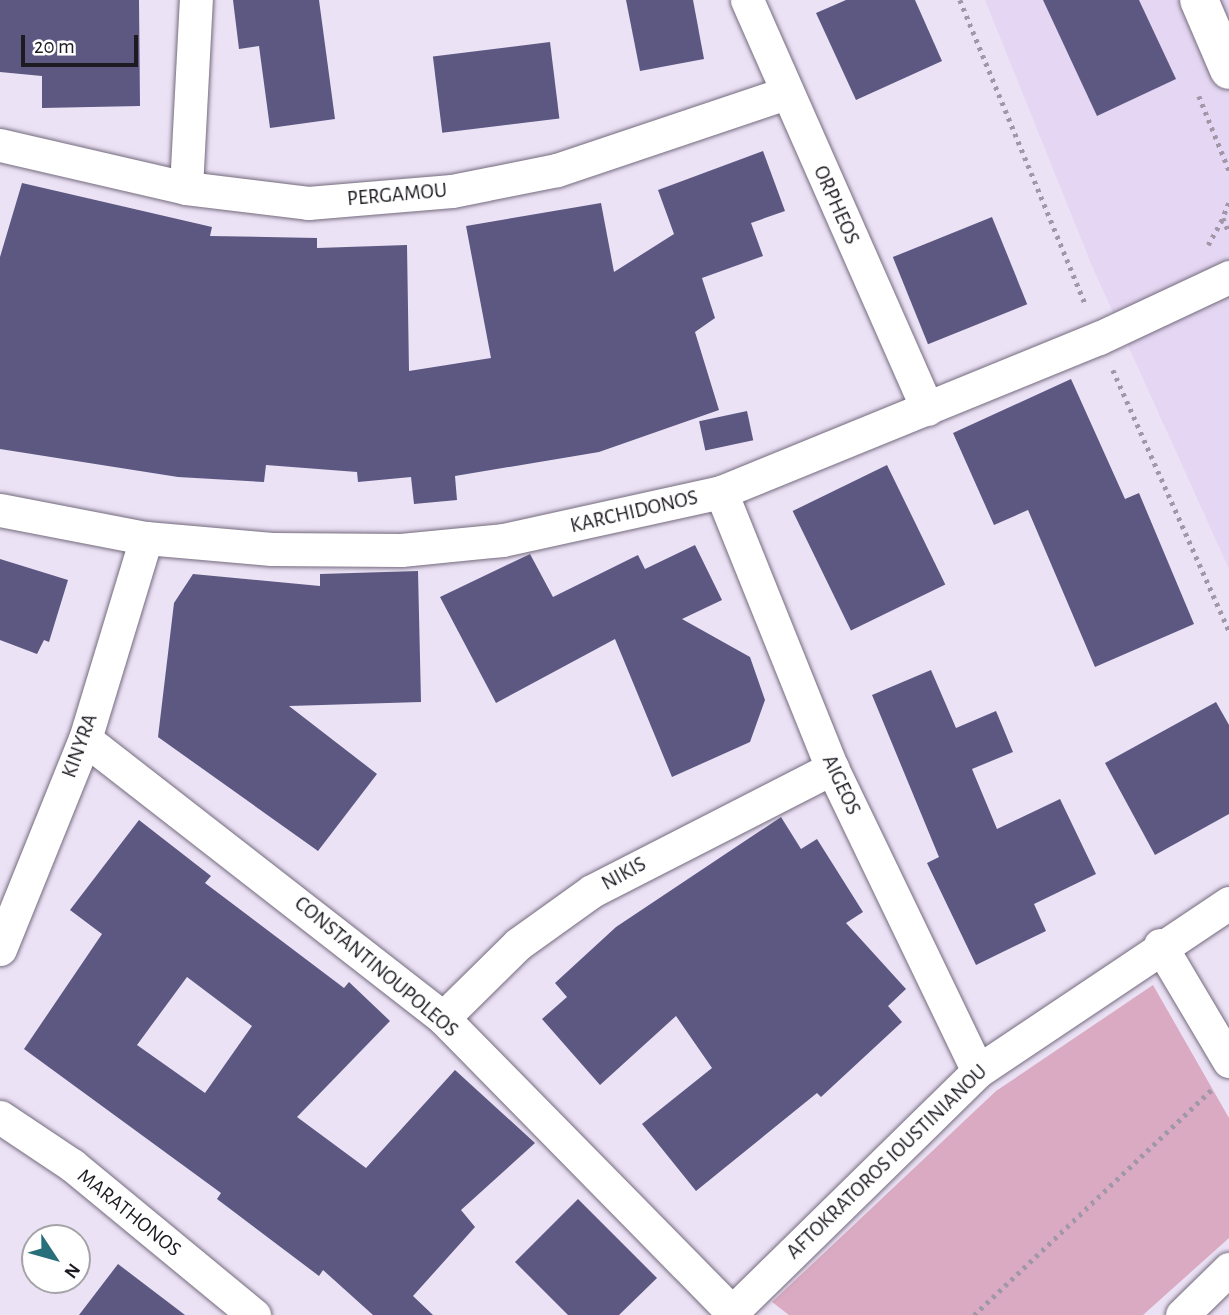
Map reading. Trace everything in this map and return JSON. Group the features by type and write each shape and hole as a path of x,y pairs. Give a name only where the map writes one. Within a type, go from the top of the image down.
{"main road":[{"path":"1199,0 1229,70"}],"street":[{"path":"186,188 196,0"},
{"name":"ORPHEOS","path":"747,0 927,409"},
{"name":"PERGAMOU","path":"0,145 186,188 308,203 452,191 557,170 786,93"},
{"name":"KARCHIDONOS","path":"0,510 146,538 272,549 401,550 503,540 721,492 927,409 1229,277"},
{"name":"AIGEOS","path":"721,492 832,768 978,1071"},
{"name":"KINYRA","path":"0,949 85,739 146,538"},
{"name":"CONSTANTINOUPOLEOS","path":"85,739 443,1018 731,1313"},
{"name":"NIKIS","path":"443,1018 518,944 592,891 832,768"},
{"name":"AFTOKRATOROS IOUSTINIANOU","path":"731,1313 978,1071 1160,946 1229,903"},
{"path":"1160,946 1224,1072"},
{"name":"MARATHONOS","path":"0,1117 72,1165 254,1315"},
{"path":"1182,1315 1229,1269"}],"path":[{"path":"1229,203 1223,218 1229,232"},
{"path":"974,1315 1224,1072"}],"shaded area":[{"path":"985,0 1229,0 1229,569 1092,266"},
{"path":"1153,985 1229,1118 1229,1238 1143,1315 789,1315 772,1302 996,1091"}],"building":[{"path":"0,0 139,0 140,106 42,108 42,76 0,72"},
{"path":"233,0 319,0 335,119 270,128 259,46 239,49"},
{"path":"626,0 693,0 704,59 640,71"},
{"path":"846,0 915,0 942,61 856,100 816,13"},
{"path":"1043,0 1139,0 1176,79 1097,116"},
{"path":"550,42 559,118 442,133 433,56"},
{"path":"763,151 785,211 751,223 763,256 702,278 715,318 695,332 719,410 599,452 455,476 457,500 414,504 411,477 358,482 357,472 266,465 264,482 178,477 0,449 0,257 22,183 212,227 210,236 317,238 317,248 407,245 409,371 491,358 466,226 601,203 614,272 674,234 658,190"},
{"path":"992,217 1027,304 928,344 893,257"},
{"path":"1071,379 1125,499 1139,493 1194,624 1095,667 1028,510 994,525 953,433"},
{"path":"747,411 753,440 705,451 699,421"},
{"path":"887,465 945,585 851,631 793,511"},
{"path":"695,545 722,600 682,619 750,657 765,700 750,742 672,777 615,639 496,703 440,597 530,554 553,597 638,555 645,569"},
{"path":"0,559 68,580 49,642 44,640 37,654 0,640"},
{"path":"418,571 421,702 289,706 377,774 318,851 158,737 174,603 193,574 320,586 320,574"},
{"path":"931,670 956,728 996,711 1013,752 972,769 997,829 1060,799 1096,874 1034,904 1046,931 976,965 927,863 939,857 872,695"},
{"path":"1216,702 1229,725 1229,814 1155,855 1105,763"},
{"path":"781,817 801,849 817,839 863,912 846,923 906,989 888,1006 902,1022 821,1097 817,1093 696,1191 642,1124 712,1068 676,1016 600,1085 542,1019 567,997 555,983 616,927"},
{"path":"139,820 211,876 205,883 344,988 349,982 390,1021 297,1117 366,1168 455,1070 535,1143 461,1210 475,1227 413,1296 433,1315 373,1315 323,1270 319,1276 217,1199 221,1193 24,1049 102,934 70,910","holes":["187,977 252,1026 205,1093 137,1045"]},
{"path":"578,1199 657,1278 619,1315 568,1315 515,1262"},
{"path":"118,1264 185,1315 79,1315"}]}
